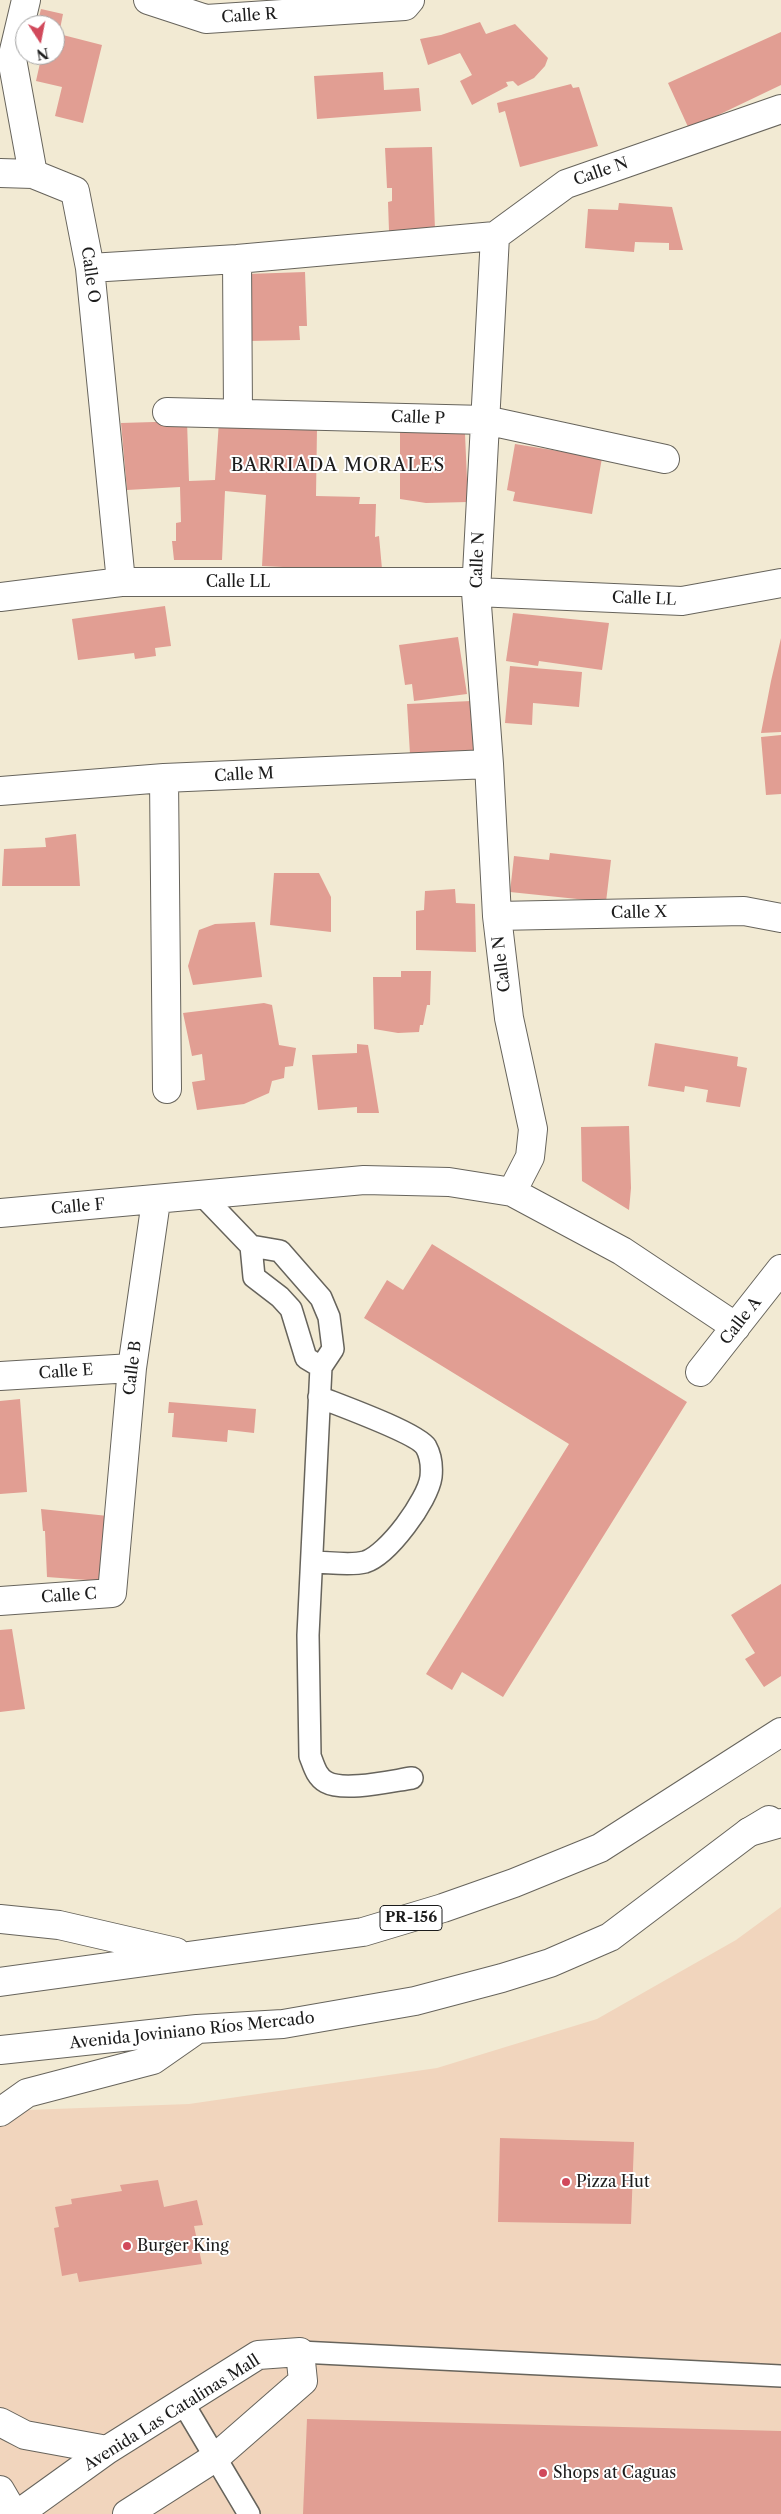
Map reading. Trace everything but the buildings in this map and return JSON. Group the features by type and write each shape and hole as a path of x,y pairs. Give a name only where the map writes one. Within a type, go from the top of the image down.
{"main road":[{"path":"0,173 33,174 12,59 26,0"},
{"name":"Calle R","path":"148,0 206,19 405,6 410,0"},
{"name":"Calle N","path":"512,1192 530,1157 533,1129 508,1018 496,916 489,764 476,587 495,236 566,184 781,109"},
{"name":"Calle O","path":"33,174 75,191 90,268 121,582"},
{"path":"90,268 237,259 495,236"},
{"path":"237,259 238,413"},
{"name":"Calle P","path":"167,412 486,420 665,459"},
{"name":"Calle LL","path":"0,597 121,582 476,587 682,600 781,583"},
{"name":"Calle M","path":"0,791 164,778 489,764"},
{"path":"164,778 167,1089"},
{"name":"Calle X","path":"496,916 744,911 781,918"},
{"name":"Calle F","path":"0,1213 364,1180 449,1182 512,1192 622,1252 736,1327"},
{"name":"Calle B","path":"117,1537 132,1368 156,1200"},
{"name":"Calle A","path":"700,1372 781,1268"},
{"name":"Calle E","path":"0,1376 132,1368"},
{"name":"Calle C","path":"0,1600 112,1593 117,1537"},
{"name":"PR-156","path":"0,1982 363,1932 443,1908 514,1883 600,1848 781,1732"},
{"name":"Avenida Joviniano Ríos Mercado","path":"0,2050 197,2029 283,2024 415,2001 550,1963 610,1937 749,1832 781,1813"},
{"path":"749,1832 781,1823"},
{"path":"0,1919 59,1925 192,1956"},
{"path":"0,2112 27,2093 153,2060 197,2029"},
{"path":"127,2514 216,2457 303,2381 300,2352"},
{"name":"Avenida Las Catalinas Mall","path":"18,2514 108,2450 258,2356 300,2352"},
{"path":"0,2422 24,2435 108,2450"},
{"path":"0,2490 14,2514"}],"lane":[{"path":"203,1196 251,1246 280,1251 321,1298 329,1317 333,1349 321,1367 308,1635 310,1756 317,1773 327,1783 351,1786 412,1778"},
{"path":"251,1246 254,1276 280,1297 291,1309 306,1358 321,1367"},
{"path":"312,1562 364,1562 379,1556 408,1524 431,1479 431,1461 425,1446 407,1434 320,1397"},
{"path":"300,2352 781,2376"},
{"path":"183,2403 249,2514"}],"shaded area":[{"name":"Shops at Caguas","path":"781,1907 781,2514 0,2514 0,2111 189,2104 437,2068 597,2019 736,1940"}],"place":[{"name":"Pizza Hut","path":"566,2182"},
{"name":"Burger King","path":"127,2246"},
{"name":"Shops at Caguas","path":"543,2473"}],"district":[{"name":"BARRIADA MORALES","path":"338,466"}]}
